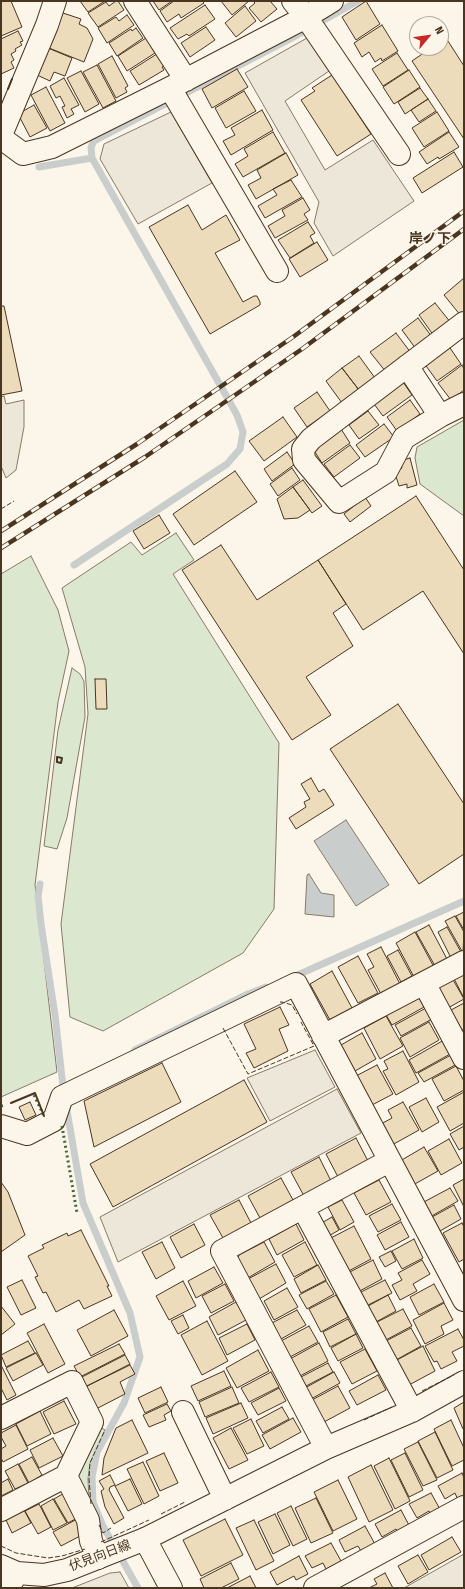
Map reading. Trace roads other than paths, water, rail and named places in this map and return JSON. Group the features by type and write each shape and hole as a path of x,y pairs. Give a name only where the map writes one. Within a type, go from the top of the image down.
{"street":[{"path":"55,1 47,25 1,136 23,154 52,147 178,84 300,9 332,1"},
{"path":"135,1 278,270"},
{"path":"300,9 399,154"},
{"path":"464,323 311,439 303,449 304,460 339,502 386,472 404,438 440,416 464,404"},
{"path":"407,366 440,416"},
{"path":"323,1036 464,962"},
{"path":"424,983 464,1058"},
{"path":"1,1126 27,1134 54,1120 69,1094 296,984 389,1161 458,1277 464,1300"},
{"path":"326,1448 222,1251 389,1161"},
{"path":"303,1208 412,1411"},
{"path":"1,1418 72,1382 92,1422 66,1476 1,1510"},
{"path":"145,1539 326,1448 412,1411 464,1382"},
{"path":"183,1412 225,1499"},
{"path":"66,1476 88,1520 91,1542 98,1558"},
{"path":"315,1588 464,1507"},
{"name":"伏見向日線","path":"9,1575 44,1575 67,1570 145,1539 171,1588"}],"waterway":[{"path":"74,565 227,464 240,449 243,432 237,415 92,158 91,147 94,141 292,38 358,1"},
{"path":"39,167 92,158"},
{"path":"40,884 38,896 41,924 55,1015 63,1087"},
{"path":"293,977 464,901"},
{"path":"135,1050 248,994 266,987"},
{"path":"66,1105 83,1203 130,1313 140,1357 124,1403 97,1452 92,1477 93,1502 103,1526 138,1588"}],"railway":[{"path":"1,531 137,444 293,337 464,211"},
{"path":"1,548 145,457 302,349 464,229"}],"district":[{"name":"岸ノ下","path":"430,239"}]}
